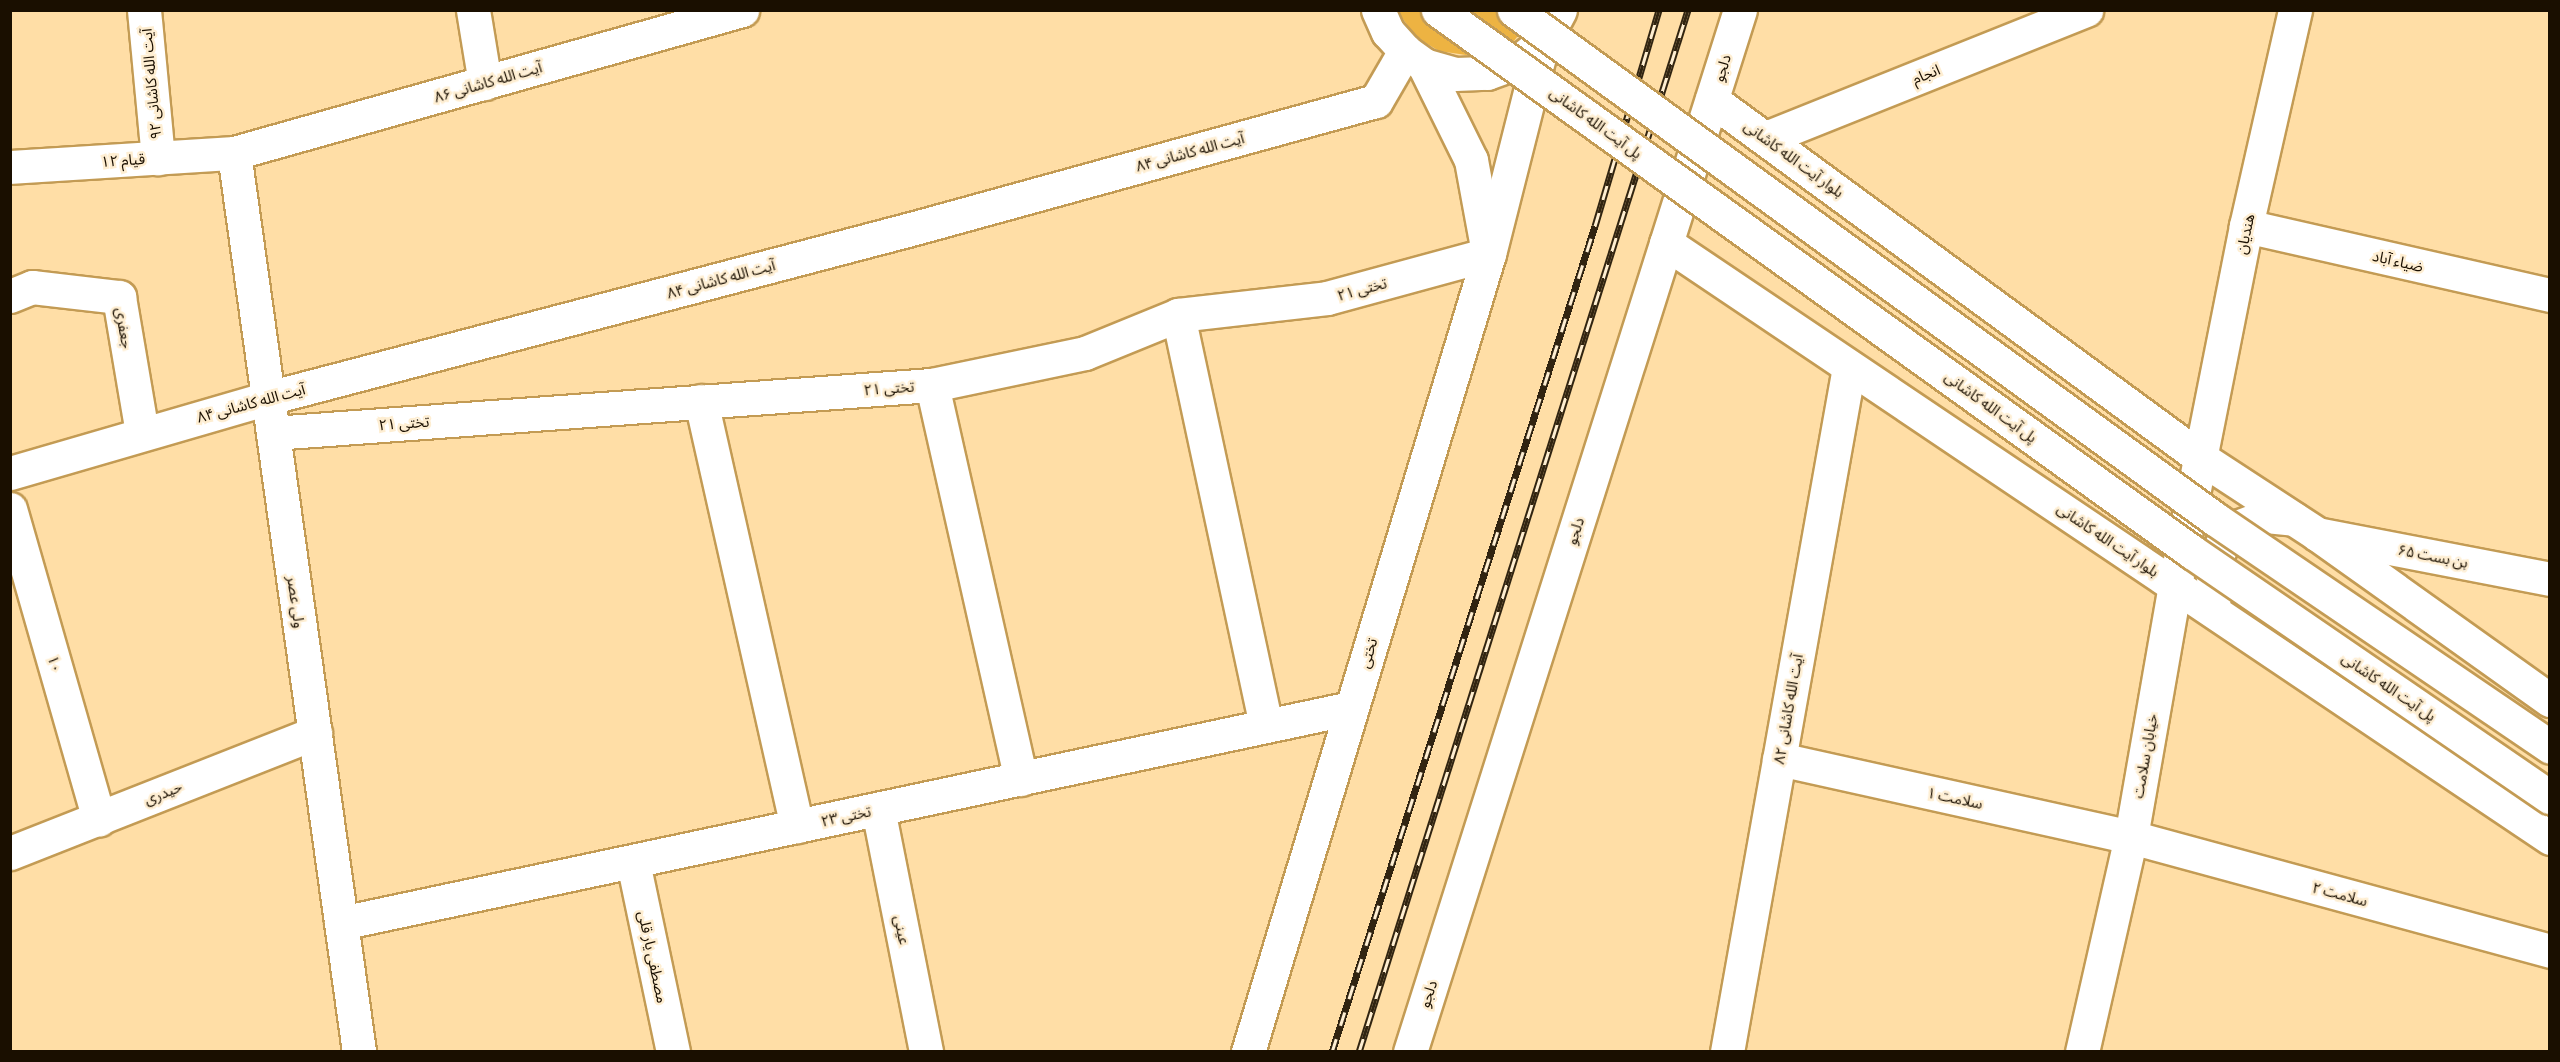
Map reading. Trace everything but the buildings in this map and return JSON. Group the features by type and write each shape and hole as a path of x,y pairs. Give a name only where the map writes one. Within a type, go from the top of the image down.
{"street":[{"name":"آیت الله کاشانی ۹۲","path":"144,10 158,158"},
{"path":"473,10 485,83"},
{"path":"1351,10 1455,74 1487,73 1518,62 1543,42 1560,10"},
{"name":"پل آیت الله کاشانی","path":"1437,10 2192,552 2550,797"},
{"path":"1514,10 2216,519 2550,747"},
{"name":"دلجو","path":"1410,1052 1740,10"},
{"name":"انجام","path":"1766,138 2086,10"},
{"name":"هندیان","path":"2200,458 2246,226 2295,10"},
{"name":"آیت الله کاشانی ۸۶","path":"234,153 729,12"},
{"path":"1398,39 1471,160 1489,254"},
{"name":"آیت الله کاشانی ۸۴","path":"10,473 268,398 911,229 1376,101 1398,39"},
{"name":"تختی","path":"1248,1052 1489,254 1543,42"},
{"name":"بلوار آیت الله کاشانی","path":"1712,100 2200,458 2306,526 2550,700"},
{"name":"۱۲ قیام","path":"10,167 234,153"},
{"name":"ولی عصر","path":"234,153 359,1052"},
{"name":"ضیاء آباد","path":"2246,226 2550,295"},
{"name":"بلوار آیت الله کاشانی","path":"1666,243 2550,838"},
{"name":"تختی ۲۱","path":"273,433 932,385 1085,352 1178,315 1327,298 1489,254"},
{"name":"جعفری","path":"10,296 32,287 119,297 142,434"},
{"path":"1178,315 1266,726"},
{"name":"آیت الله کاشانی ۸۲","path":"1727,1052 1849,367"},
{"path":"932,385 1021,779"},
{"path":"701,401 797,826"},
{"name":"خیابان سلامت","path":"2082,1052 2131,837 2175,585 2200,458"},
{"name":"۱۰","path":"10,509 99,819"},
{"name":"بن بست ۶۵","path":"2232,624 2217,600 2212,573 2221,546 2240,526 2266,516 2550,579"},
{"name":"تختی ۲۳","path":"341,923 1351,708"},
{"name":"حیدری","path":"10,853 315,733"},
{"name":"سلامت ۱","path":"1779,759 2131,837"},
{"name":"عینی","path":"878,809 926,1052"},
{"name":"سلامت ۲","path":"2131,837 2550,951"},
{"name":"مصطفی یار قلی","path":"633,862 674,1052"}],"shaded area":[{"path":"1397,11 1537,11 1514,41 1492,52 1466,55 1439,51 1416,37"}],"railway":[{"path":"1332,1052 1595,226 1659,10"},
{"path":"1359,1052 1688,10"}]}
